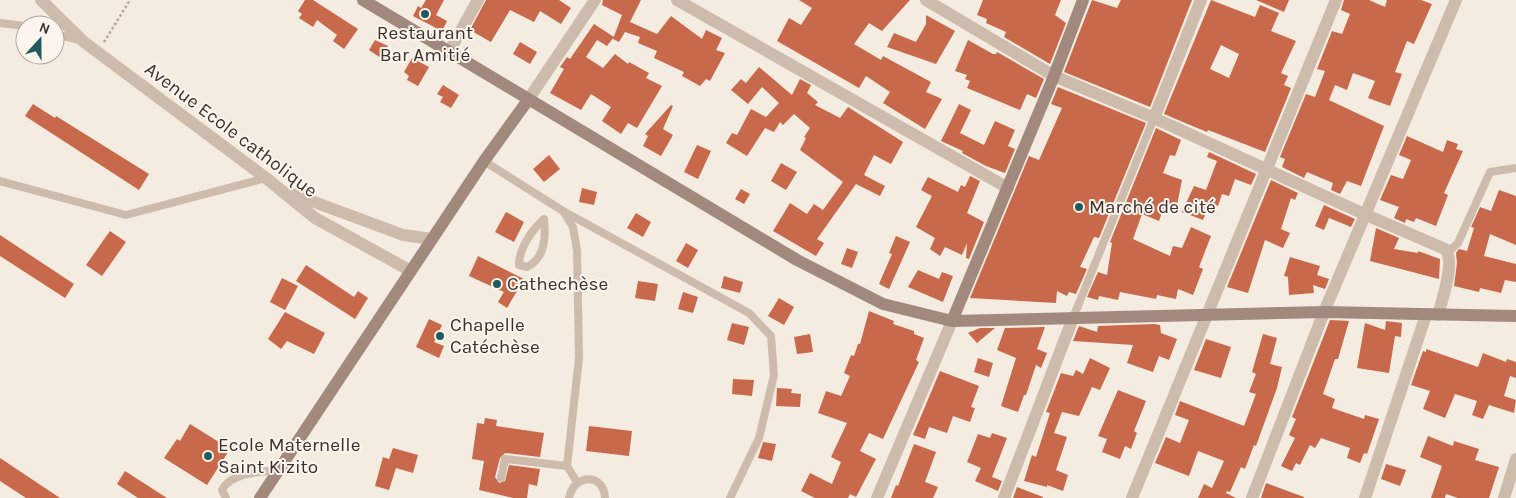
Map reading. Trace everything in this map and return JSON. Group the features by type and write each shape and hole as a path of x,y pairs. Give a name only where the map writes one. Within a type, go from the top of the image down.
{"street":[{"name":"Avenue Ecole catholique","path":"41,0 84,42 266,178 315,218 411,271"},
{"path":"363,0 450,50 528,100 797,260 883,304 952,321 1324,312 1516,316"},
{"path":"450,50 478,0"},
{"path":"260,498 484,161 528,100 595,0"},
{"path":"677,0 1008,188"},
{"path":"926,0 1054,76 1154,118 1448,252 1450,264 1365,498"},
{"path":"877,498 1008,188 1083,0"},
{"path":"1154,118 1201,0"},
{"path":"1132,498 1209,314 1266,169 1336,0"},
{"path":"1252,498 1364,214 1456,0"},
{"path":"281,190 404,235 432,239"},
{"path":"1004,498 1073,318"},
{"path":"1504,498 1516,459"}],"lane":[{"path":"0,23 15,25"},
{"path":"65,37 84,42"},
{"path":"1073,318 1154,118"},
{"path":"484,161 563,211 749,313 771,336 774,376 759,438 730,498"},
{"path":"1448,252 1458,242 1490,172 1516,168"},
{"path":"0,181 126,215 266,178"},
{"path":"544,219 543,248 536,262 527,267 518,265 518,256 533,229 544,219 552,203"},
{"path":"563,211 573,227 577,250 579,358 567,466 577,482"},
{"path":"501,478 505,459 567,466"},
{"path":"226,498 222,490 225,484 244,475 279,470"},
{"path":"569,498 571,489 577,482 586,479 596,481 602,487 605,498"}],"path":[{"path":"98,52 130,0"}],"building":[{"path":"305,0 313,0 358,29 344,49 333,41 337,35 317,20 313,27 299,18 302,14 298,11"},
{"path":"426,0 444,0 436,15 447,21 442,31 413,16 418,6 421,8"},
{"path":"486,0 559,0 571,8 561,24 540,11 534,22 510,10 491,42 470,30"},
{"path":"603,0 641,0 630,22 657,34 671,16 702,39 706,30 722,38 716,50 725,53 710,81 706,79 700,86 682,76 684,72 654,58 657,51 638,43 640,37 625,32 619,42 613,39 622,15 602,5"},
{"path":"799,0 910,0 882,31 869,23 854,44 881,60 883,56 931,82 926,92 942,99 925,129 883,103 890,92 866,76 859,88 777,41 789,18 801,25 812,8"},
{"path":"983,0 1061,0 1055,15 1066,23 1050,64 1004,37 1006,32 986,23 987,19 977,15"},
{"path":"1092,0 1117,8 1121,0 1192,0 1150,107 1064,72"},
{"path":"1211,0 1255,17 1260,5 1279,13 1271,31 1296,41 1281,73 1288,76 1284,85 1291,88 1265,152 1208,130 1207,132 1164,114","holes":["1221,45 1239,54 1229,78 1210,69"]},
{"path":"1256,0 1289,0 1284,12"},
{"path":"1344,0 1369,0 1385,7 1387,0 1421,0 1432,4 1414,44 1407,41 1395,72 1402,74 1390,106 1368,98 1375,81 1353,73 1347,90 1335,85 1329,100 1384,126 1361,186 1347,181 1340,194 1331,190 1333,183 1307,172 1304,178 1282,167 1285,159 1280,157 1306,94 1315,97 1325,71 1317,69 1332,31 1342,34 1350,14 1341,10"},
{"path":"926,15 955,31 936,64 887,47 894,33 916,42 926,24"},
{"path":"594,24 614,37 607,46 597,40 586,57 603,68 615,54 628,64 629,62 649,73 646,78 662,86 637,128 628,123 621,134 602,121 611,107 591,94 581,110 550,93 564,69 560,67 567,57 570,59"},
{"path":"375,40 388,46 381,58 369,50"},
{"path":"968,40 993,54 997,52 1044,79 1036,98 1027,94 1020,110 967,88 970,81 965,79 967,75 955,71"},
{"path":"520,42 537,52 530,64 513,54"},
{"path":"412,58 429,67 418,86 407,80 409,76 404,72"},
{"path":"759,67 792,95 800,79 811,85 807,93 818,102 815,105 840,118 848,107 903,142 891,164 874,155 864,175 885,186 880,196 856,184 817,239 824,243 816,256 773,231 790,203 807,214 814,204 823,210 843,182 800,150 806,138 804,137 810,128 794,114 783,125 780,122 774,132 765,128 747,156 726,143 732,133 737,135 751,109 766,117 779,103 762,87 748,104 731,90 741,79 746,83"},
{"path":"443,85 459,95 451,108 440,102 443,97 437,94"},
{"path":"1058,87 1146,123 1099,238 1094,237 1080,267 1087,269 1076,294 1069,292 1067,296 1057,291 1056,303 970,298 1029,156 1039,160 1062,108 1051,104"},
{"path":"33,104 55,118 56,116 149,174 139,190 25,116"},
{"path":"959,104 971,110 960,133 984,145 995,121 1015,130 1008,146 1015,149 1005,173 986,166 962,153 963,151 941,141"},
{"path":"671,105 673,106 663,129 673,135 661,156 643,146 648,136 645,134"},
{"path":"1156,128 1181,140 1175,156 1170,155 1163,173 1182,180 1176,210 1165,205 1159,221 1142,214 1133,239 1170,256 1173,246 1182,248 1191,227 1211,236 1199,267 1203,269 1193,295 1178,289 1176,299 1157,295 1156,299 1120,292 1118,300 1099,296 1098,300 1087,297 1098,272 1107,275 1112,243 1110,242"},
{"path":"1407,136 1443,152 1447,140 1458,144 1456,149 1463,151 1444,193 1448,195 1436,226 1416,218 1414,222 1406,219 1405,223 1394,218 1399,207 1380,200 1391,175 1403,179 1411,160 1399,155"},
{"path":"697,145 711,151 698,179 684,172"},
{"path":"1209,152 1256,174 1251,185 1235,179 1229,196 1222,194 1218,206 1210,203 1203,220 1182,212 1194,186 1206,190 1217,161 1207,157"},
{"path":"549,155 560,169 544,182 533,169"},
{"path":"781,163 797,172 786,190 771,181"},
{"path":"970,176 980,181 967,213 984,222 969,259 966,258 967,243 962,255 945,247 940,256 930,249 935,238 916,227 932,196 921,190 928,177 958,192 961,185 965,187"},
{"path":"1271,180 1298,193 1295,200 1291,198 1281,229 1290,233 1283,248 1265,240 1248,293 1227,287"},
{"path":"582,188 597,192 594,205 579,202"},
{"path":"741,189 750,194 744,204 735,199"},
{"path":"1499,190 1516,196 1516,245 1490,234 1484,256 1516,264 1516,282 1505,280 1501,293 1480,288 1479,292 1454,286 1457,263 1456,253 1459,249 1467,251 1474,228 1471,227 1480,207 1491,211"},
{"path":"1324,205 1355,219 1351,227 1329,218 1324,230 1315,226"},
{"path":"506,212 524,222 514,242 495,232"},
{"path":"636,213 651,222 643,237 627,228"},
{"path":"1376,228 1399,238 1394,249 1418,253 1418,251 1440,259 1439,279 1370,261"},
{"path":"110,231 126,242 102,276 86,265"},
{"path":"0,235 74,284 65,298 0,256"},
{"path":"896,236 910,242 889,289 879,284 892,254 889,253"},
{"path":"686,243 698,250 688,268 676,261"},
{"path":"847,248 858,252 852,268 841,264"},
{"path":"478,256 524,279 507,308 498,302 504,292 469,276"},
{"path":"1290,257 1320,266 1317,275 1329,279 1325,289 1313,285 1314,293 1289,295 1288,277 1284,276"},
{"path":"306,265 354,297 358,291 368,298 355,319 296,281"},
{"path":"918,270 939,279 942,272 953,276 943,302 908,287"},
{"path":"724,276 743,282 740,293 721,288"},
{"path":"282,278 298,286 285,310 270,302"},
{"path":"638,281 658,284 655,301 635,298"},
{"path":"683,292 698,297 693,313 678,309"},
{"path":"779,298 794,307 784,325 768,316"},
{"path":"869,311 894,321 893,324 914,331 914,334 924,338 916,360 919,362 883,439 869,433 860,451 876,459 856,497 850,494 848,498 815,498 801,491 810,473 832,484 841,462 831,457 847,423 818,413 826,391 841,396 850,376 844,373 851,355 854,356 858,344 860,344"},
{"path":"285,312 325,333 314,354 287,341 281,349 268,339"},
{"path":"429,319 442,325 434,342 444,346 439,358 416,347"},
{"path":"1330,320 1349,321 1338,359 1335,359 1323,394 1335,399 1332,408 1364,419 1365,415 1379,419 1367,454 1364,453 1360,463 1347,458 1350,448 1321,438 1315,448 1310,445 1300,465 1296,463 1292,471 1281,466 1295,438 1289,435 1296,419 1292,417"},
{"path":"1386,321 1402,323 1401,337 1395,336 1389,373 1357,368 1365,323 1385,330"},
{"path":"732,323 749,327 744,345 727,340"},
{"path":"1160,325 1161,333 1177,339 1169,360 1159,356 1153,372 1127,363 1133,345 1073,341 1079,326 1097,332 1098,326"},
{"path":"1045,327 1037,349 1047,353 1041,368 1036,365 1018,412 1001,406 1016,358 997,350 1005,328"},
{"path":"980,328 995,328 977,343 968,333"},
{"path":"810,334 813,352 797,354 794,337"},
{"path":"1263,334 1277,338 1270,364 1282,367 1277,388 1256,446 1254,445 1245,469 1241,467 1230,492 1227,491 1226,493 1236,498 1198,498 1204,484 1212,488 1224,461 1198,451 1189,476 1155,463 1166,437 1180,443 1189,420 1175,415 1180,401 1244,426 1256,394 1249,392 1256,374 1252,372"},
{"path":"1206,339 1231,347 1221,378 1194,370"},
{"path":"1426,349 1478,367 1483,353 1506,362 1507,359 1516,362 1516,378 1510,376 1504,396 1516,400 1514,413 1489,405 1483,419 1472,415 1477,401 1455,394 1445,418 1423,409 1430,391 1411,385 1423,351 1426,352"},
{"path":"978,358 993,363 989,377 974,372"},
{"path":"1090,358 1110,368 1100,390 1092,387 1079,416 1062,412 1054,433 1067,437 1056,470 1068,475 1063,491 1047,485 1047,487 1024,481 1032,455 1036,457 1050,413 1046,412 1061,373 1073,376 1076,370 1083,374"},
{"path":"940,371 979,386 971,407 975,408 970,422 953,416 947,433 929,427 925,439 913,435"},
{"path":"733,379 754,380 752,396 732,394"},
{"path":"777,388 792,389 791,393 801,394 800,407 776,406"},
{"path":"1118,390 1146,401 1134,431 1137,433 1131,449 1125,446 1120,459 1102,452 1107,439 1098,436"},
{"path":"485,418 497,420 496,426 544,433 540,457 505,453 500,458 495,477 499,483 505,481 509,465 540,469 537,486 529,484 527,498 513,498 479,490 484,461 472,459 477,423 484,424"},
{"path":"190,424 230,449 207,485 164,458 177,439 180,441"},
{"path":"589,426 632,431 629,456 586,451"},
{"path":"992,433 1007,438 992,477 1002,481 998,491 975,481 981,468 967,462 978,434 990,438"},
{"path":"1428,436 1453,446 1454,441 1479,449 1475,460 1499,467 1489,498 1458,498 1446,494 1445,498 1431,498 1442,466 1420,457"},
{"path":"763,442 776,444 772,461 758,458"},
{"path":"914,444 936,452 925,482 938,487 933,498 891,498 896,485 898,486"},
{"path":"393,448 418,455 413,473 396,468 389,490 375,486 383,457 389,459"},
{"path":"0,458 60,498 26,498 0,481"},
{"path":"1386,464 1406,470 1400,486 1381,479"},
{"path":"125,471 167,498 138,498 117,484"},
{"path":"1266,483 1304,497 1304,498 1261,498"},
{"path":"1017,487 1043,497 1043,498 1013,498"}],"place":[{"name":"Restaurant Bar Amitié","path":"425,14"},
{"name":"Marché de cité","path":"1079,207"},
{"name":"Cathechèse","path":"497,284"},
{"name":"Chapelle Catéchèse","path":"440,336"},
{"name":"Ecole Maternelle Saint Kizito","path":"208,456"}]}
